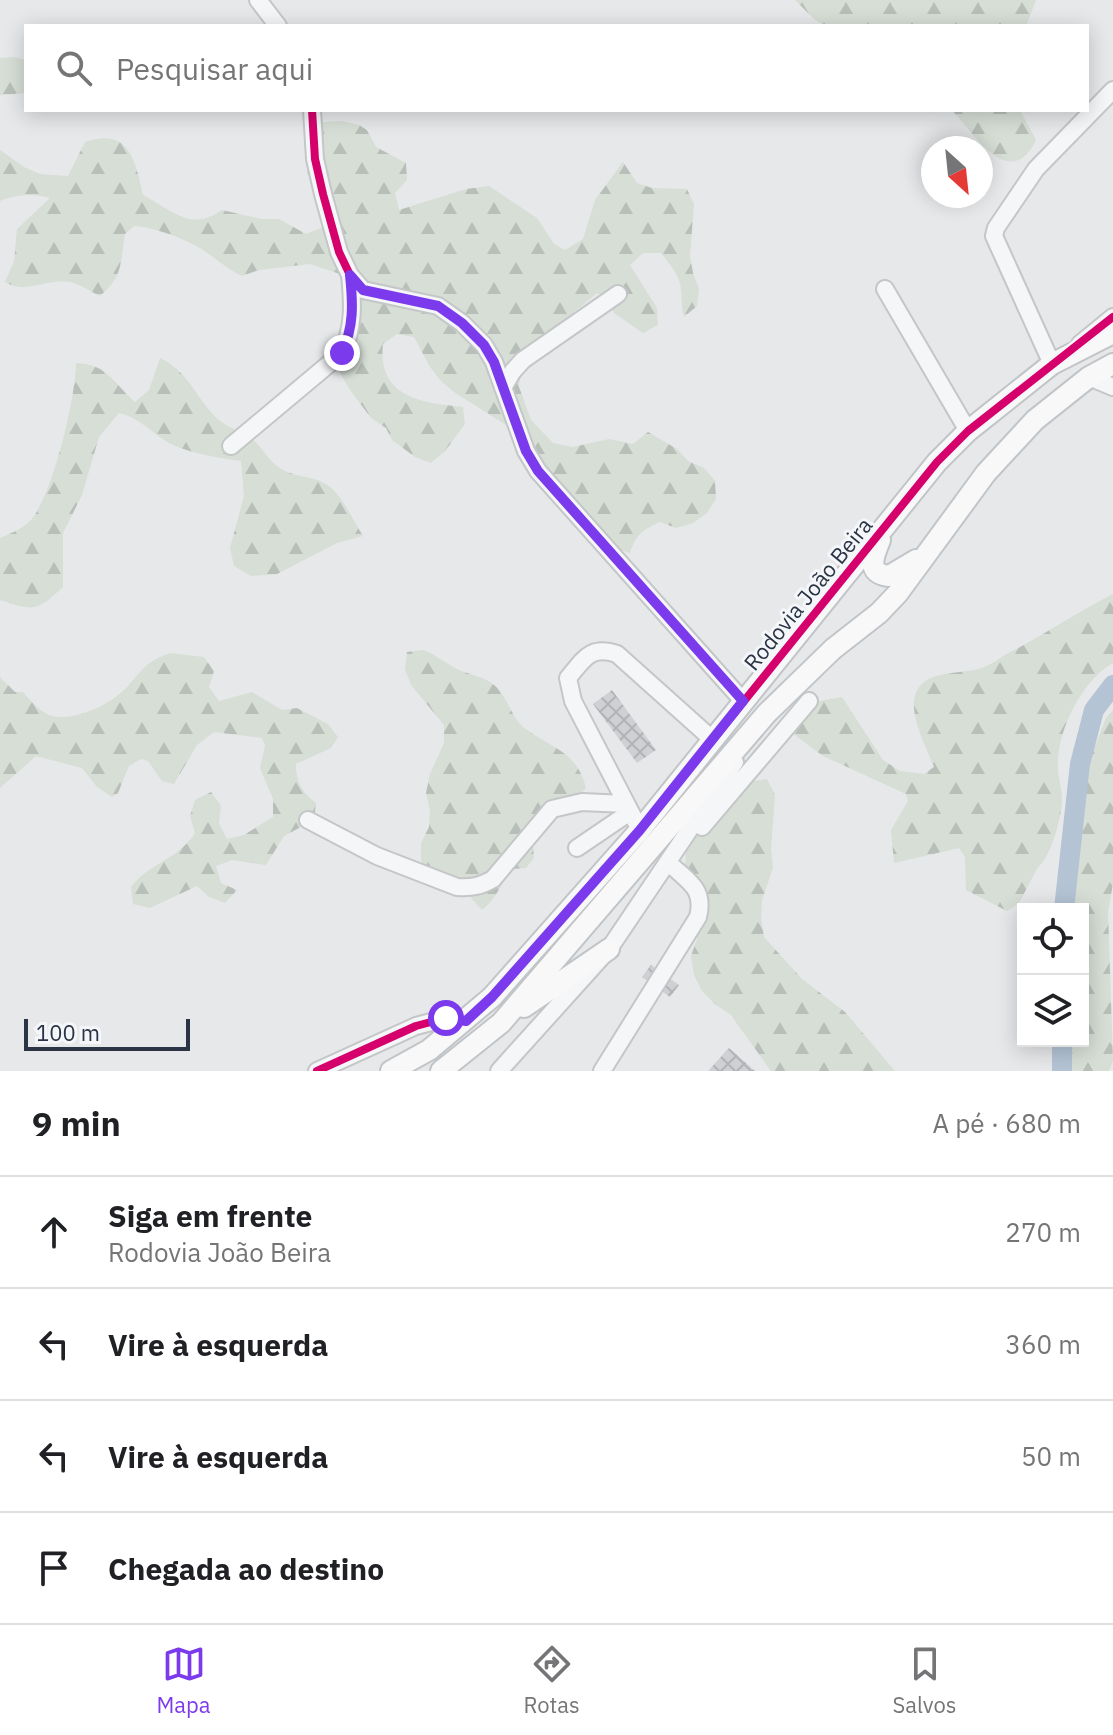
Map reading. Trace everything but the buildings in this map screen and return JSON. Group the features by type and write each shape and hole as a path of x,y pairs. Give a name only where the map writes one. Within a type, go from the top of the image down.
{"main road":[{"name":"Rodovia João Beira","path":"391,1071 429,1050 492,997 640,830 937,462 968,431 1057,360 1113,333"},
{"name":"Rodovia João Beira","path":"441,1071 501,1023 767,713 833,649 879,613 898,593 986,473 1035,420 1089,377 1113,364"},
{"path":"886,526 872,559 873,568 880,575 900,572 928,552"},
{"path":"501,1023 609,949"}],"street":[{"path":"258,0 276,24"},
{"path":"1113,90 1036,169 996,228 994,236 1057,360 1113,317"},
{"path":"312,112 315,159 323,194 339,252 350,275 363,290 438,306 462,323 484,345 494,362 515,425 538,471 743,701"},
{"path":"231,446 342,353 352,332 350,275"},
{"path":"885,289 968,431"},
{"path":"503,388 523,360 618,294"},
{"path":"1089,377 1113,387"},
{"path":"640,830 573,701 568,678 588,654 603,650 617,654 713,740"},
{"path":"652,887 809,701"},
{"path":"499,1071 609,949 767,713"},
{"path":"308,820 377,856 457,887 469,888 493,879 552,809 582,802 628,808"},
{"path":"577,848 628,808"},
{"path":"607,1069 698,917 699,894 671,865"},
{"path":"317,1071 416,1026 446,1018 466,1021"}],"green space":[{"path":"795,0 1036,0 1027,24 822,24"},
{"path":"0,58 24,60 24,93 0,95"},
{"path":"954,112 1021,112 1036,140 1026,155 1015,161 993,154 993,136 975,136"},
{"path":"342,121 367,130 376,147 406,163 407,180 395,193 399,210 466,189 489,186 537,218 554,244 565,250 583,239 595,200 623,162 637,183 652,188 687,189 694,204 690,256 699,289 697,306 684,317 680,283 675,271 661,253 643,253 630,265 657,308 658,325 643,333 614,313 606,298 597,293 531,348 521,365 519,387 531,420 553,443 573,447 609,439 633,444 648,432 677,449 688,461 704,468 715,481 716,499 707,513 693,523 676,528 660,522 644,530 630,553 589,539 514,430 454,392 430,367 414,337 397,334 383,344 387,376 395,386 418,399 463,407 465,424 445,451 431,463 415,457 392,440 386,428 371,418 332,359 337,339 347,324 343,275 310,264 259,270 242,276 184,240 134,226 125,234 117,275 100,296 70,282 21,287 5,282 14,261 17,229 50,198 25,195 0,201 0,150 40,174 68,176 85,142 112,139 121,143 133,159 143,195 173,213 201,219 222,210 261,219 279,219 306,234 321,228 330,212 307,174 307,123"},
{"path":"160,358 186,378 219,420 252,439 277,466 330,487 344,503 363,536 337,543 277,574 251,576 234,566 230,548 244,496 241,461 173,445 134,418 119,413 99,437 82,495 63,533 63,587 47,601 34,607 0,600 0,538 28,523 46,494 67,423 76,363 103,371 135,402 149,390"},
{"path":"1113,594 1113,663 1081,694 1066,723 1059,754 1062,799 1055,836 1019,903 1007,911 966,890 965,857 959,848 894,863 891,830 908,801 906,794 823,756 784,727 803,704 842,697 883,760 900,771 924,774 934,767 915,714 915,694 933,677 987,666"},
{"path":"423,650 495,685 522,726 577,766 586,788 574,800 549,806 535,817 531,823 534,858 526,868 512,869 482,910 471,898 476,883 426,877 421,860 421,843 429,827 430,810 426,793 430,774 444,743 444,725 411,685 405,669 407,652"},
{"path":"170,653 204,657 214,671 209,687 219,701 252,692 282,710 297,708 328,724 338,737 331,748 296,764 301,786 316,803 314,820 284,836 266,865 232,860 216,866 221,883 237,890 225,903 209,897 197,886 150,908 133,904 131,887 146,872 188,842 195,833 190,816 195,800 211,792 221,806 219,823 227,839 244,835 273,817 273,799 260,768 265,746 262,738 214,732 197,745 174,784 162,781 148,761 141,759 129,766 118,793 112,797 97,787 82,768 36,756 0,788 0,677 15,692 23,692 44,712 68,717 110,701 152,661"},
{"path":"1113,710 1113,884 1108,912 1113,1061 1109,1071 1069,1071 1064,1047 1089,1047 1089,903 1059,903 1059,885 1074,866 1077,799 1106,718"},
{"path":"767,779 775,795 771,849 773,868 762,900 764,937 802,979 845,1012 895,1071 771,1071 731,1015 702,991 694,975 691,956 697,939 698,922 685,867 686,849 692,833 748,782"}],"waterway":[{"path":"1065,903 1080,764 1094,710 1113,685"},
{"path":"1062,1047 1062,1071"}],"cycle path":[{"path":"312,112 315,159 323,194 339,252 350,275 363,290 438,306 462,323 484,345 494,362 526,451 538,471 743,701"},
{"path":"317,1071 416,1026 446,1018 466,1021 492,997 640,830 937,462 968,431 1113,317"}],"route":[{"path":"342,353 352,332 350,275 363,290 438,306 462,323 484,345 494,362 515,425 538,471 743,701 640,830 492,997 466,1021 446,1018"}]}
